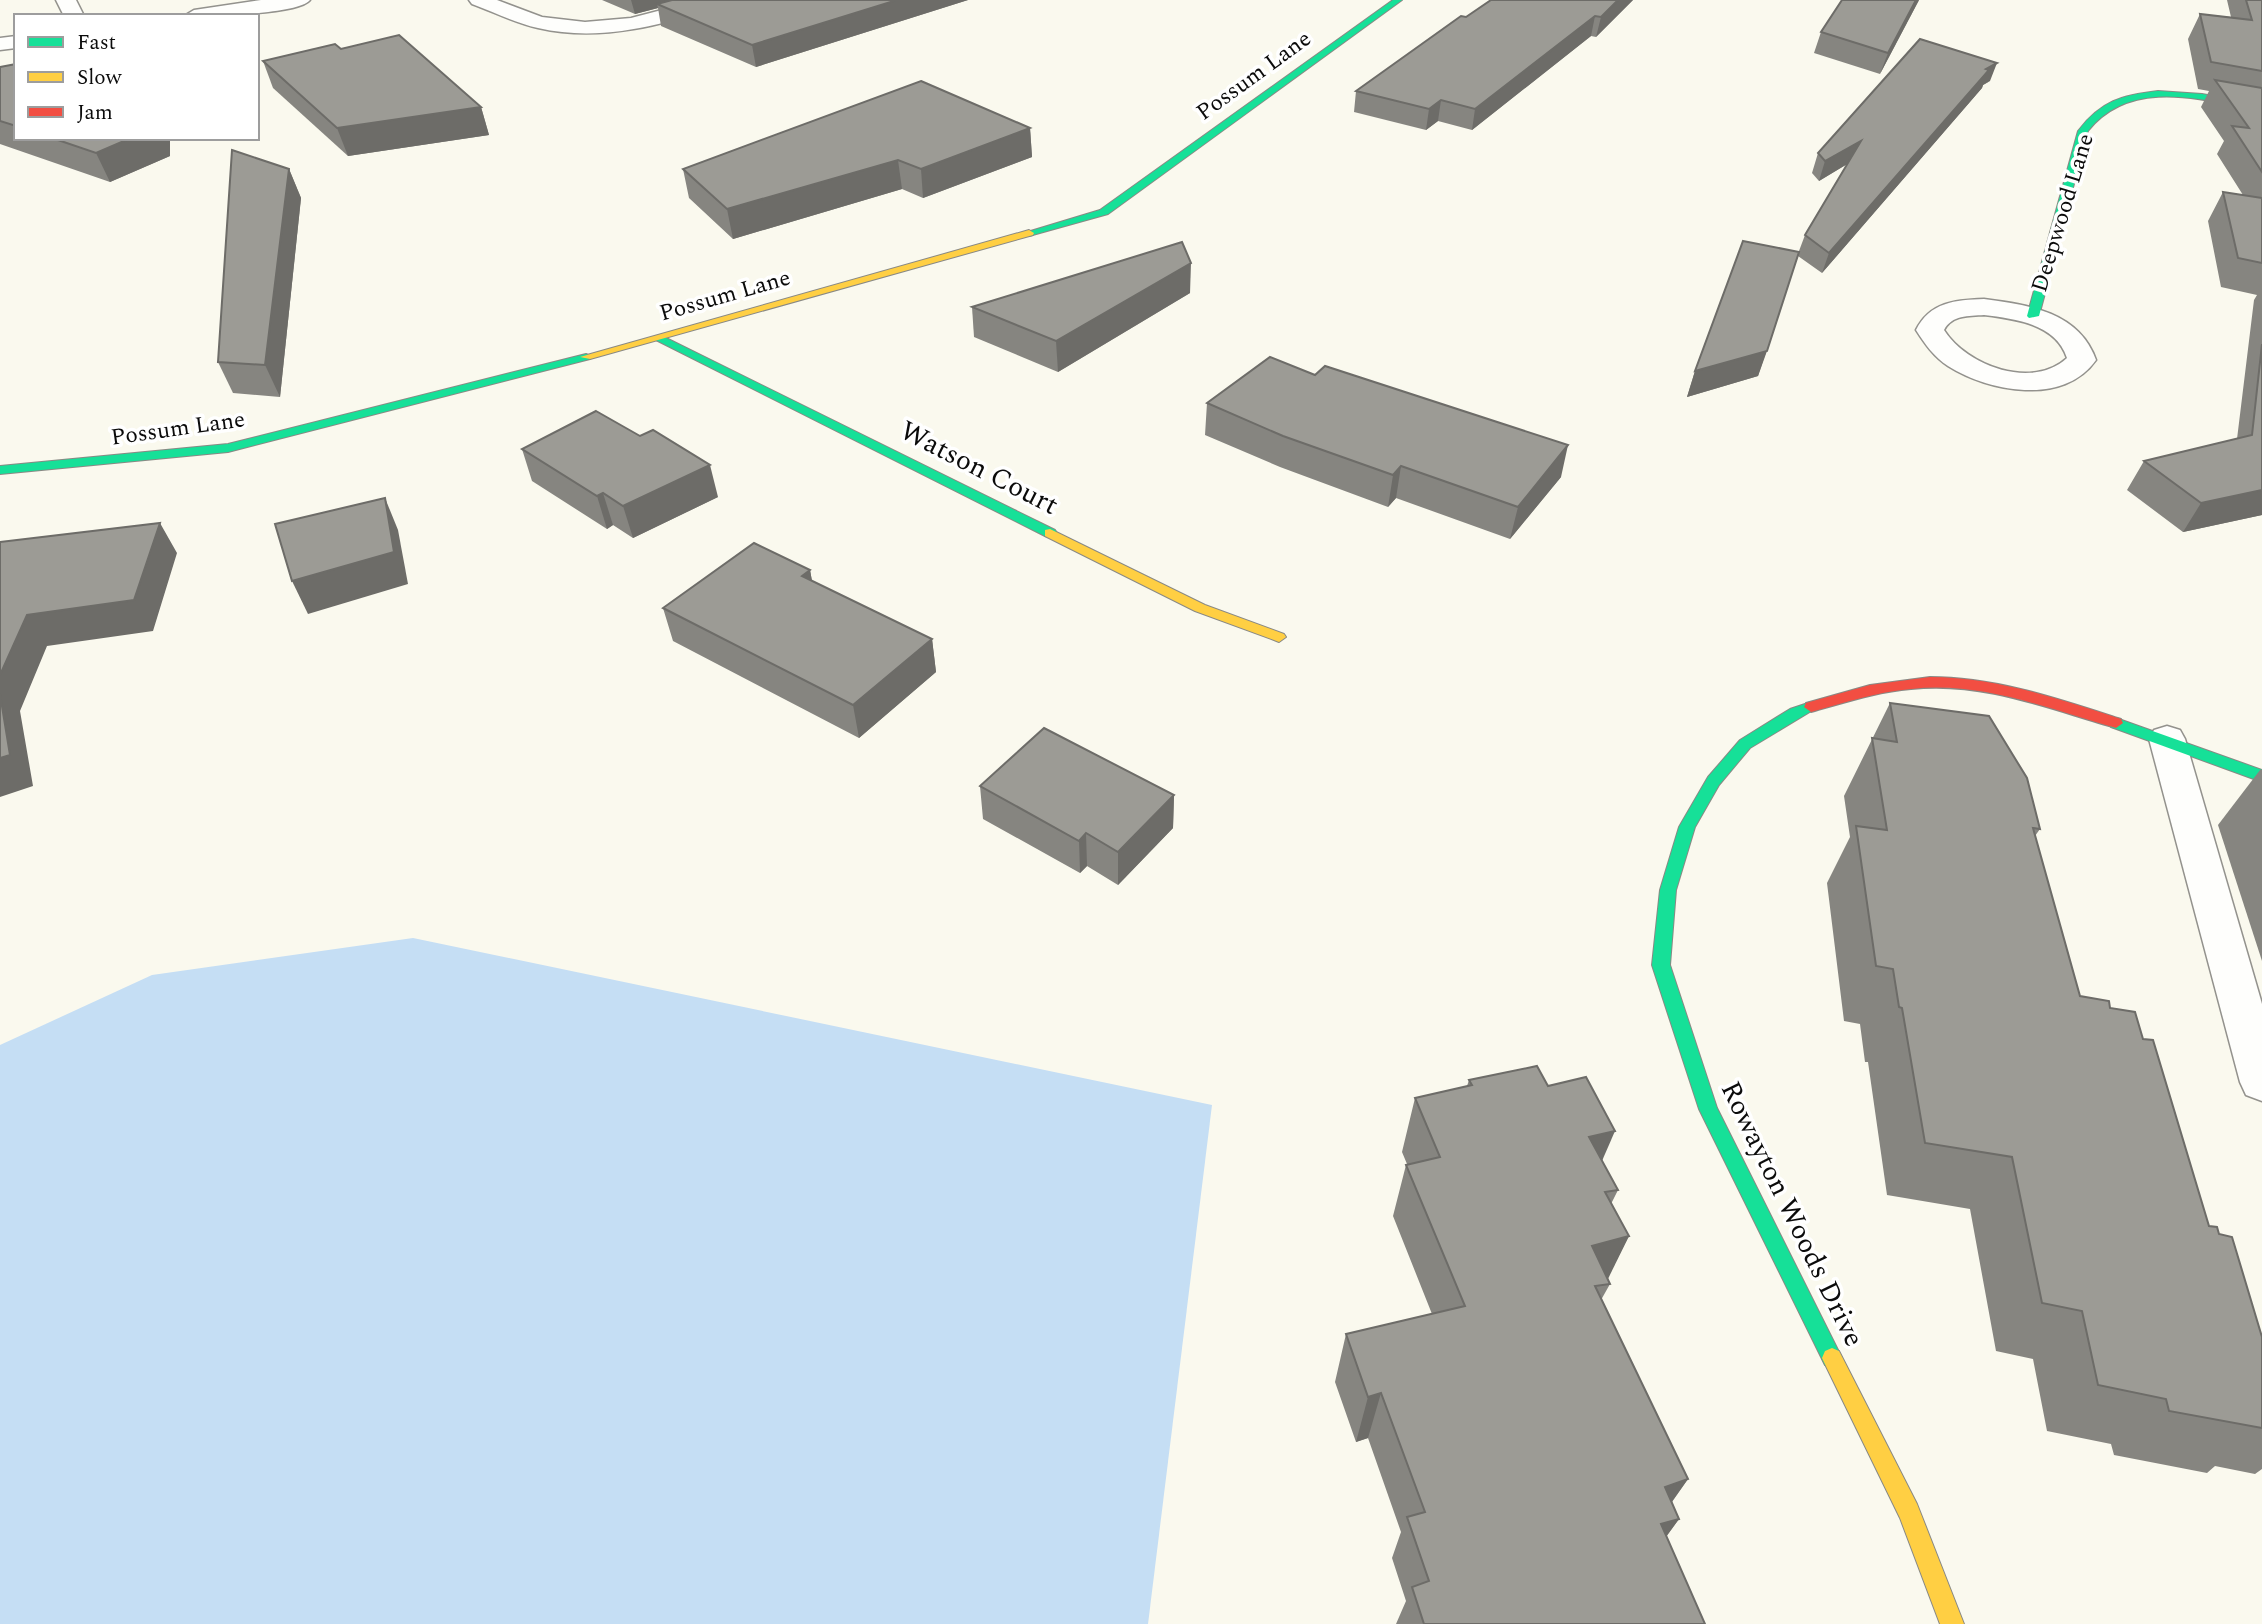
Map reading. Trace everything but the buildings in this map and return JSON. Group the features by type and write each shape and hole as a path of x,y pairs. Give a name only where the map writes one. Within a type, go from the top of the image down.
{"street":[{"path":"207,14 300,0"},
{"path":"479,0 540,23 580,27 623,25 675,15 720,0"},
{"name":"Possum Lane","path":"0,470 87,464 229,448 660,338 1104,212 1398,0"},
{"name":"Deepwood Lane","path":"2033,316 2083,131 2103,109 2130,98 2169,95 2262,108"},
{"name":"Deepwood Lane","path":"1962,308 2009,309 2033,316 2070,336 2080,348 2082,360 2076,370 2061,377 2040,381 1989,374 1947,355 1935,343 1930,331 1934,320 1945,312 1962,308"},
{"name":"Watson Court","path":"660,338 1200,608 1279,637"},
{"name":"Rowayton Woods Drive","path":"1952,1624 1909,1512 1708,1109 1661,965 1668,890 1687,827 1713,781 1745,744 1795,713 1860,691 1911,684 1969,684 2063,706 2167,739 2262,776"},
{"path":"2167,739 2262,1082"}],"water":[{"path":"413,938 1212,1105 1148,1624 0,1624 0,1045 152,975"}],"traffic: fast":[{"path":"1029,233 1104,212 1398,0"},
{"path":"2033,316 2083,131 2098,113 2118,101 2158,94 2202,97 2262,108"},
{"path":"660,338 1050,533"},
{"path":"0,470 228,448 586,357"},
{"path":"1811,707 1795,713 1745,744 1713,781 1687,827 1668,890 1661,965 1708,1109 1832,1358"},
{"path":"2116,723 2262,776"}],"traffic: slow":[{"path":"586,357 1029,233"},
{"path":"1050,533 1200,608 1279,637"},
{"path":"1832,1358 1909,1512 1952,1624"}],"traffic: jam":[{"path":"1811,707 1890,686 1950,682 2026,695 2116,723"}]}
